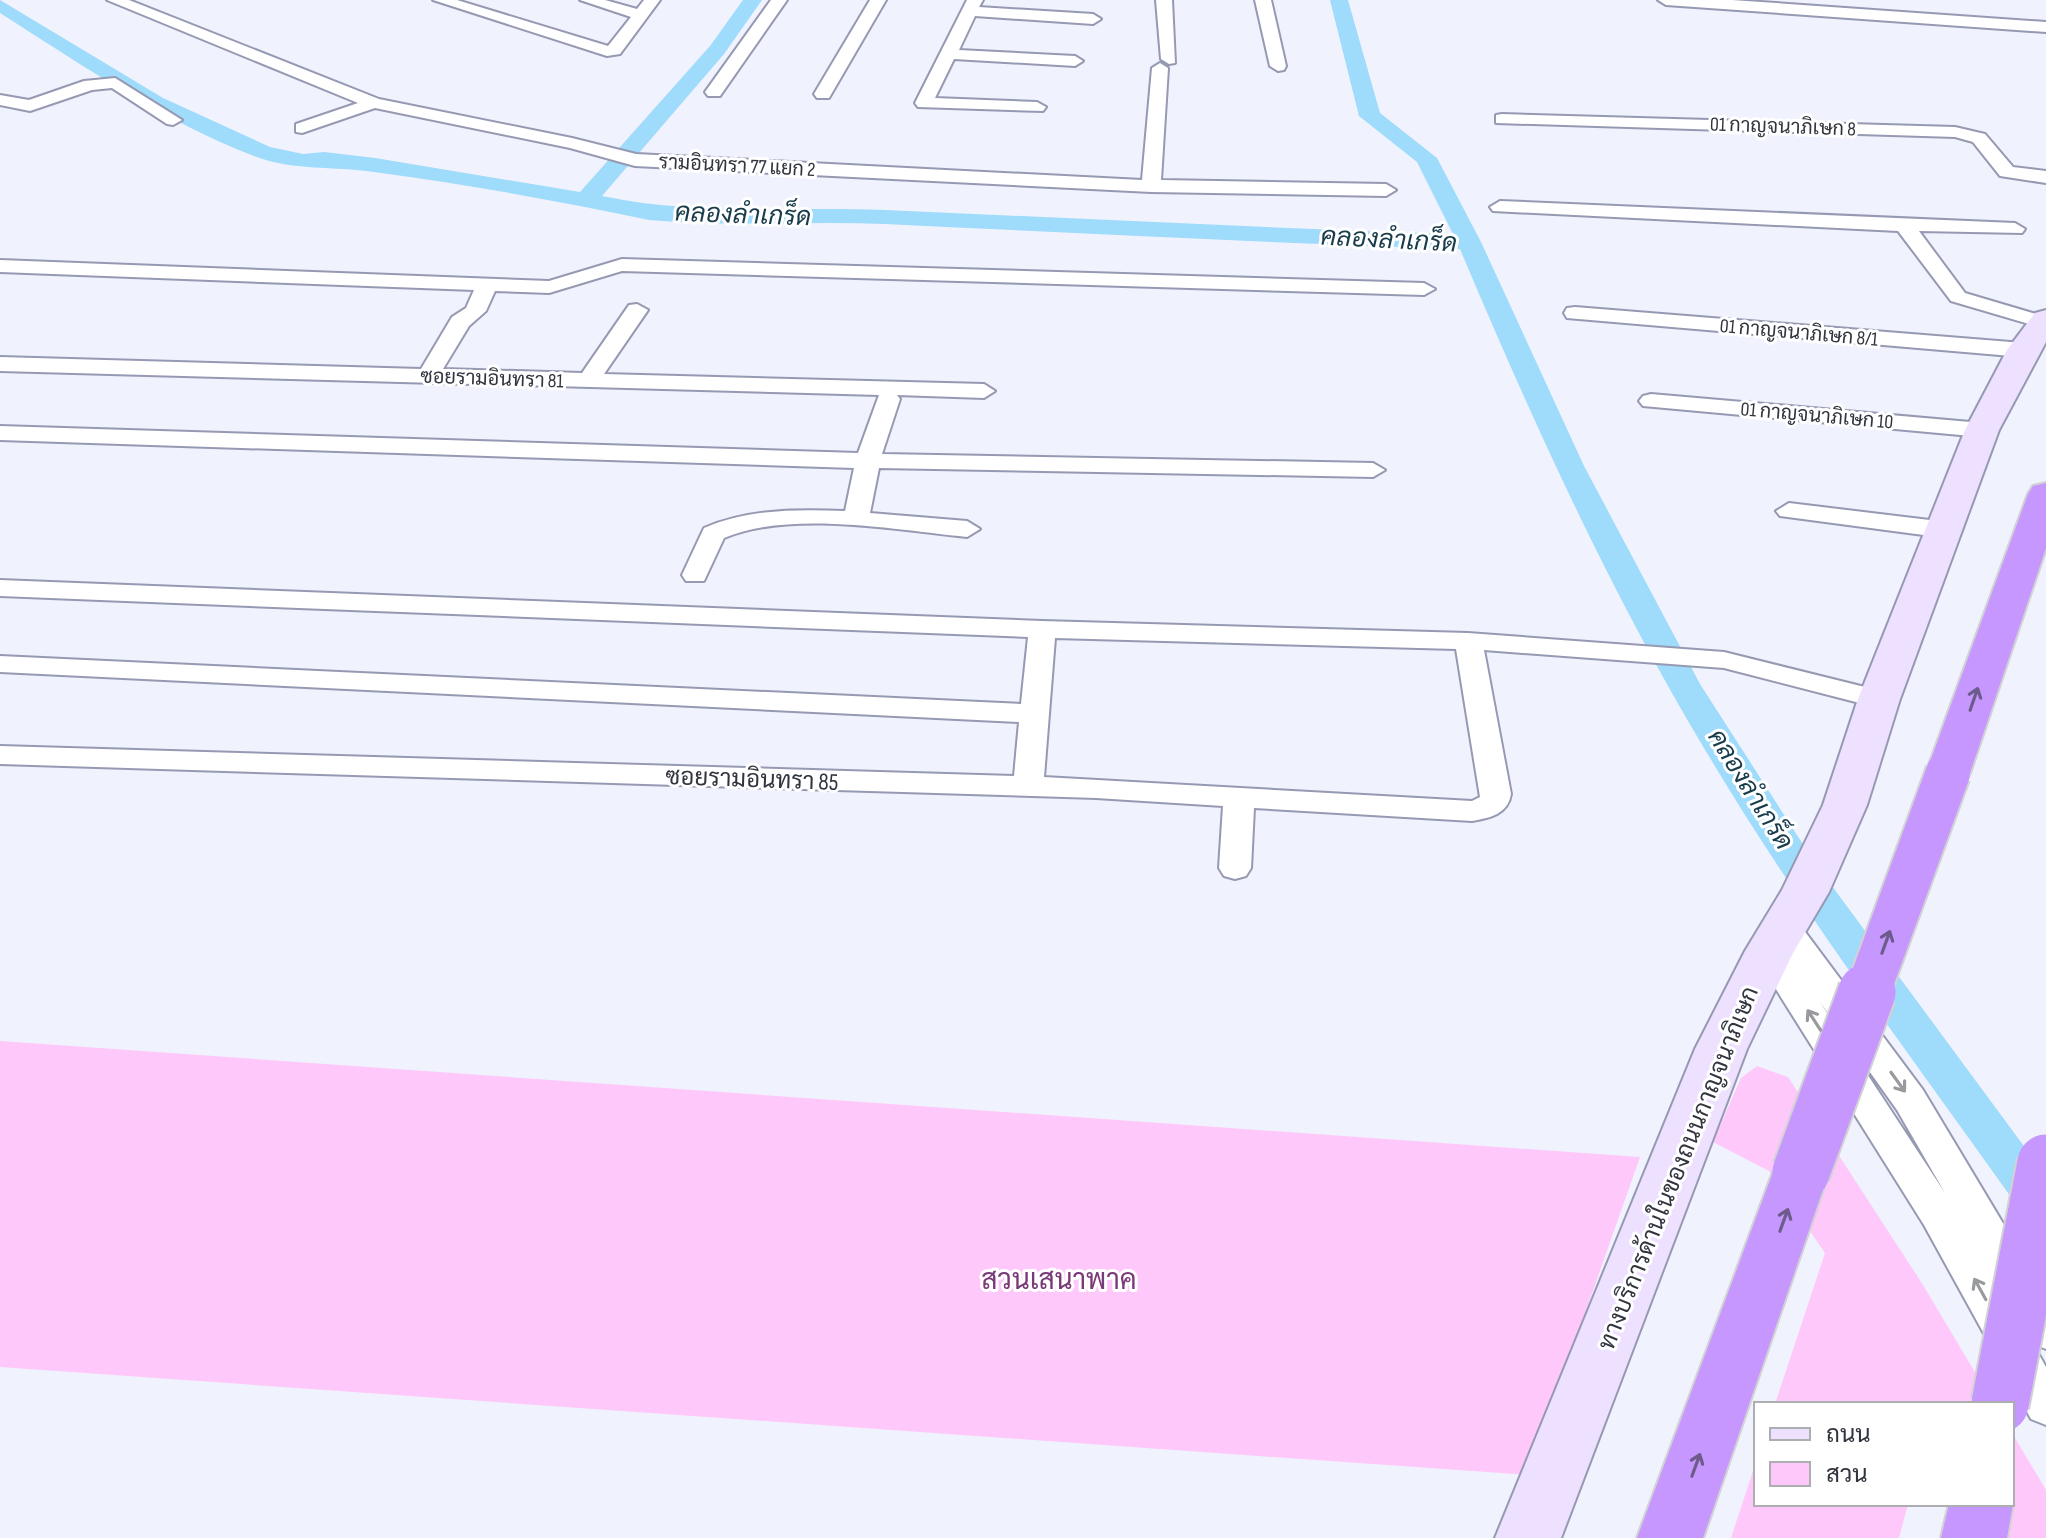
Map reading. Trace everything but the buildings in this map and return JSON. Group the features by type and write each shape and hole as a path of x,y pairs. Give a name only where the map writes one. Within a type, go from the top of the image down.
{"highway":[{"path":"1670,1538 2046,494"},
{"path":"2000,1402 2046,1163"},
{"path":"1974,1538 1981,1506"}],"main road":[{"name":"ทางบริการด้านในของถนนกาญจนาภิเษก","path":"1528,1538 1721,1049 1845,805 1879,699 1982,430 2037,331"}],"street":[{"name":"รามอินทรา 77 แยก 2","path":"115,0 374,103 572,143 605,155 635,160 1151,186 1386,190"},
{"path":"441,0 611,51 652,0"},
{"path":"588,0 640,15"},
{"path":"714,92 779,0"},
{"path":"823,94 878,0"},
{"path":"1151,186 1164,64 1164,0"},
{"path":"1263,0 1278,66"},
{"path":"1666,0 2046,27"},
{"path":"1037,107 924,103 972,6 1093,19"},
{"path":"948,54 1075,61"},
{"path":"0,100 24,107 90,85 115,83 173,120"},
{"path":"302,128 374,103"},
{"name":"01 กาญจนาภิเษก 8","path":"1502,119 1955,132 1979,138 2007,172 2046,177"},
{"path":"1500,207 2015,229"},
{"path":"1904,225 1958,297 2037,331"},
{"path":"0,266 487,285 562,286 592,269 622,265 1424,289"},
{"path":"428,376 460,322 475,311 487,285"},
{"path":"588,381 637,310"},
{"name":"01 กาญจนาภิเษก 8/1","path":"1575,313 2037,331"},
{"name":"ซอยรามอินทรา 81","path":"0,364 984,391"},
{"path":"856,519 868,461 888,399"},
{"name":"01 กาญจนาภิเษก 10","path":"1651,401 1982,430"},
{"path":"0,433 868,461 1373,470"},
{"path":"1789,511 1946,530"},
{"path":"695,575 713,533 726,525 761,520 856,519 967,529"},
{"path":"0,588 1042,629 1468,641 1724,660 1879,699"},
{"path":"1028,787 1042,629"},
{"name":"ซอยรามอินทรา 85","path":"0,755 1028,787 1472,811 1484,809 1495,801 1496,794 1468,641"},
{"path":"0,664 1034,714"},
{"path":"1235,868 1239,797"},
{"path":"1786,924 1910,1100 2046,1331"},
{"path":"1786,924 1938,1214 2046,1406"}],"green space":[{"name":"สวนเสนาพาค","path":"0,1041 1640,1157 1528,1475 0,1367"},
{"path":"1757,1066 1788,1077 1923,1285 1993,1402 1776,1402 1825,1253 1769,1171 1713,1142 1741,1078"},
{"path":"2014,1436 2046,1490 2046,1538 1999,1538 2011,1506 2014,1506"},
{"path":"1754,1468 1754,1506 1907,1506 1899,1538 1731,1538"}],"waterway":[{"name":"คลองลำเกร็ด","path":"586,200 717,50 753,0"},
{"path":"1339,0 1370,116 1426,158 1469,242"},
{"path":"0,5 156,102 263,152 303,161 324,159 375,165 586,200"},
{"name":"คลองลำเกร็ด","path":"586,200 649,213 693,217 882,217 1109,230 1469,242"},
{"name":"คลองลำเกร็ด","path":"1469,242 1570,466 1683,684 1769,823 1835,920 2044,1208"}]}
